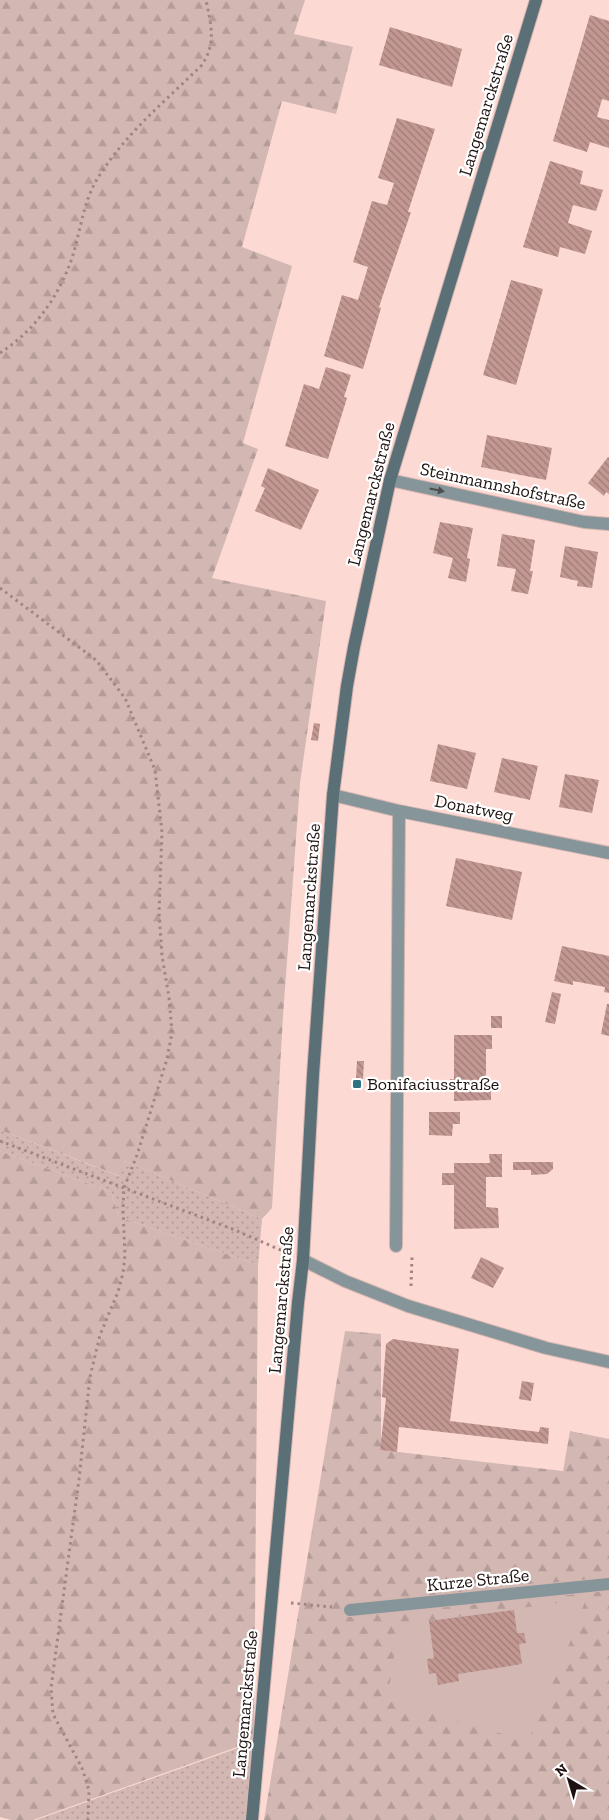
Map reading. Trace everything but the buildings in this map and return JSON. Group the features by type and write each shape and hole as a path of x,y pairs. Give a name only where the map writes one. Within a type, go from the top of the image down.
{"street":[{"name":"Langemarckstraße","path":"252,1820 303,1260 313,1075 333,795 350,667 390,480 536,0"},
{"name":"Steinmannshofstraße","path":"390,480 584,522 609,524"},
{"name":"Donatweg","path":"333,795 399,811 609,853"},
{"path":"396,1246 399,811"},
{"path":"303,1260 345,1281 408,1306 546,1348 609,1362"},
{"name":"Kurze Straße","path":"350,1610 609,1584"}],"path":[{"path":"0,353 14,344 42,316 46,309 71,262 86,203 95,183 109,162 150,116 207,58 213,31 206,0"},
{"path":"0,588 96,660 125,698 155,770 162,832 160,913 162,956 169,997 172,1032 167,1059 137,1155 124,1188 125,1255 123,1273 118,1292 100,1335 90,1377 79,1479 51,1688 53,1714 82,1768 86,1780 89,1791 88,1820"},
{"path":"0,1141 235,1230 303,1260"},
{"path":"396,1246 412,1255 412,1283 408,1306"},
{"path":"272,1600 335,1607"}],"green space":[{"path":"0,0 305,0 294,34 353,47 336,114 282,101 242,247 292,266 243,443 258,449 212,578 326,601 300,783 283,1016 272,1208 262,1219 125,1161 120,1176 0,1130"},
{"path":"0,1130 119,1176 125,1161 262,1219 258,1265 119,1217 111,1192 0,1151"},
{"path":"0,1151 111,1192 119,1217 258,1265 254,1741 33,1820 11,1820 0,1817"},
{"path":"345,1331 381,1334 381,1450 563,1471 570,1431 609,1439 609,1820 264,1820"},
{"path":"586,1599 567,1650 528,1741 387,1701 399,1625"},
{"path":"252,1743 246,1820 36,1820"}],"place":[{"name":"Bonifaciusstraße","path":"357,1084"}]}
